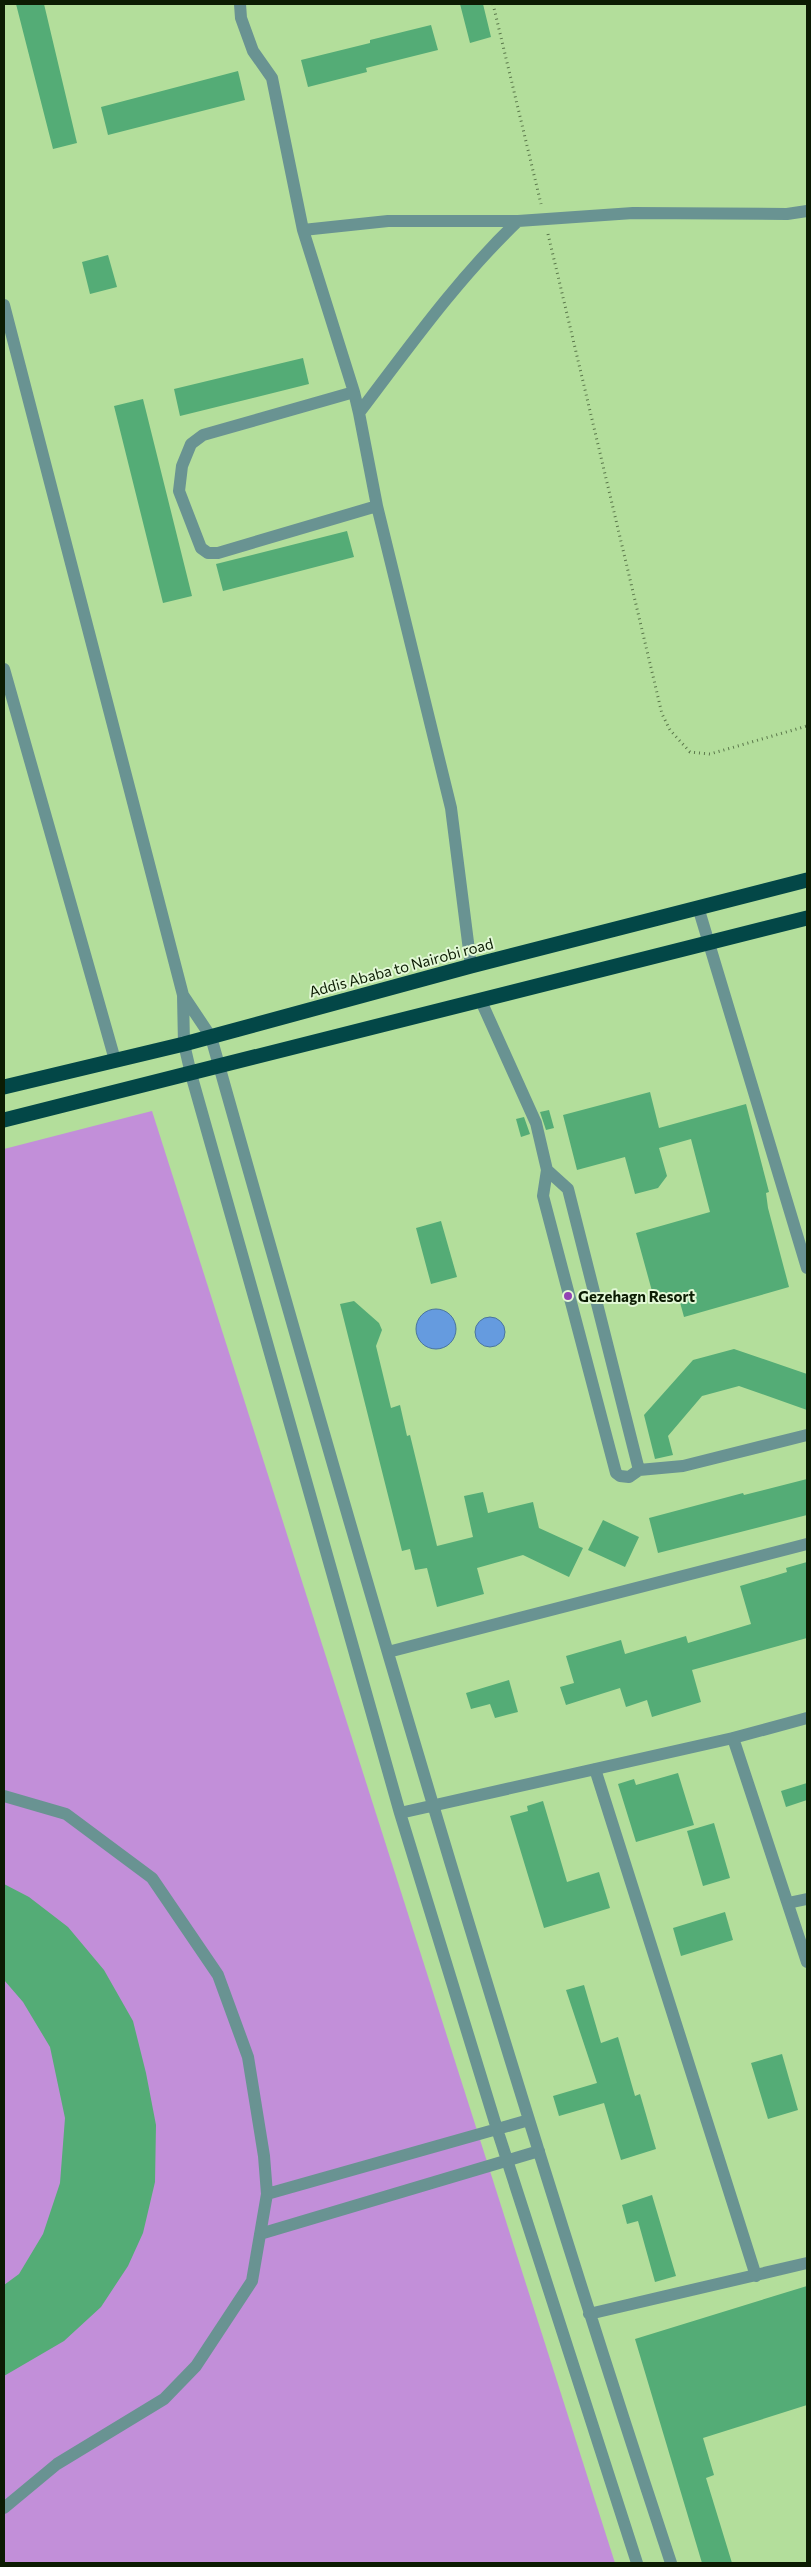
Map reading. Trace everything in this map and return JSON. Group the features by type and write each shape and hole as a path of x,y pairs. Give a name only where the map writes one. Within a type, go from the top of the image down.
{"highway":[{"name":"Addis Ababa to Nairobi road","path":"4,1087 184,1044 698,906 807,880"},
{"path":"4,1120 807,918"}],"street":[{"path":"240,4 241,18 253,51 272,78 303,230 354,392 377,506 451,808 471,966"},
{"path":"303,230 388,221 518,221 633,213 788,214 807,211"},
{"path":"359,413 424,328 498,240 518,221"},
{"path":"4,305 183,995 184,1044 191,1074 400,1813 497,2129 637,2563"},
{"path":"354,392 203,436 191,444 182,466 179,491 201,548 208,553 218,553 377,506"},
{"path":"4,669 115,1060"},
{"path":"698,906 807,1268"},
{"path":"183,995 211,1037 433,1804 588,2314 671,2563"},
{"path":"481,1001 536,1123 547,1170 543,1196 616,1473 620,1476 629,1477 639,1470 683,1466 807,1435"},
{"path":"547,1170 568,1189 639,1470"},
{"path":"388,1652 807,1544"},
{"path":"400,1813 433,1804 733,1738 807,1718"},
{"path":"733,1738 807,1962"},
{"path":"595,1769 756,2276"},
{"path":"4,1796 66,1814 152,1878 218,1975 248,2057 264,2156 267,2194 252,2281 196,2366 164,2399 57,2464 4,2508"},
{"path":"788,1904 807,1899"},
{"path":"267,2194 529,2120"},
{"path":"260,2234 508,2162 539,2151"},
{"path":"588,2314 807,2263"}],"path":[{"path":"493,4 662,714 670,730 690,752 710,754 807,726"}],"shaded area":[{"path":"152,1111 615,2563 4,2563 4,1149"}],"water":[{"path":"432,1309 440,1309 447,1312 453,1318 456,1329 453,1340 447,1346 440,1349 432,1349 425,1346 419,1340 416,1333 416,1325 419,1318 425,1312"},
{"path":"490,1317 501,1321 505,1332 501,1343 490,1347 479,1343 475,1332 479,1321"}],"building":[{"path":"16,4 44,4 77,143 53,149"},
{"path":"460,4 483,4 491,37 470,43"},
{"path":"431,25 438,50 366,68 367,72 308,87 301,60 370,43 370,40"},
{"path":"238,71 245,100 108,135 101,107"},
{"path":"108,255 117,287 90,294 82,262"},
{"path":"303,358 309,384 180,416 174,389"},
{"path":"143,399 192,596 163,603 114,406"},
{"path":"347,531 354,557 223,591 216,564"},
{"path":"650,1092 659,1128 746,1104 769,1192 766,1193 768,1208 789,1287 684,1317 678,1295 655,1302 636,1233 710,1212 691,1139 659,1148 667,1176 658,1188 635,1194 625,1157 577,1170 563,1115"},
{"path":"549,1110 554,1128 546,1130 540,1112"},
{"path":"524,1117 530,1134 521,1137 516,1119"},
{"path":"441,1221 457,1277 431,1284 416,1228"},
{"path":"354,1301 379,1323 382,1330 376,1346 391,1408 400,1405 407,1436 410,1435 437,1546 473,1537 464,1496 483,1492 488,1513 533,1502 539,1528 583,1548 569,1577 523,1555 477,1568 484,1594 437,1607 427,1568 415,1570 410,1549 402,1551 340,1304"},
{"path":"734,1349 807,1374 807,1410 739,1386 702,1396 668,1436 673,1455 655,1459 644,1415 693,1360"},
{"path":"807,1479 807,1515 658,1553 649,1518 743,1493 744,1495"},
{"path":"603,1520 639,1537 625,1567 588,1550"},
{"path":"807,1562 807,1638 692,1670 701,1702 652,1717 647,1700 626,1707 620,1688 566,1705 560,1687 574,1683 566,1656 621,1640 625,1654 686,1636 688,1643 751,1624 740,1586 787,1572 786,1568"},
{"path":"509,1680 518,1712 495,1718 490,1704 471,1709 466,1693"},
{"path":"678,1773 694,1825 636,1842 618,1784 634,1779 636,1785"},
{"path":"807,1783 807,1800 786,1807 781,1791"},
{"path":"543,1801 567,1882 599,1872 610,1908 544,1928 510,1816 528,1811 527,1806"},
{"path":"714,1823 730,1878 703,1886 687,1831"},
{"path":"4,1884 29,1897 68,1927 104,1970 133,2021 156,2125 155,2182 143,2233 128,2266 101,2307 64,2341 4,2376 4,2285 19,2274 43,2234 60,2183 65,2118 50,2047 23,2002 4,1980"},
{"path":"725,1912 733,1940 681,1956 673,1928"},
{"path":"584,1985 601,2043 618,2037 635,2096 640,2094 656,2149 621,2160 604,2103 559,2116 553,2096 597,2083 566,1990"},
{"path":"782,2054 798,2110 768,2119 751,2063"},
{"path":"652,2195 676,2276 655,2282 638,2221 627,2224 622,2205"},
{"path":"807,2286 807,2405 703,2438 714,2475 706,2478 732,2563 702,2563 635,2339"}],"place":[{"name":"Gezehagn Resort","path":"568,1296"}]}
